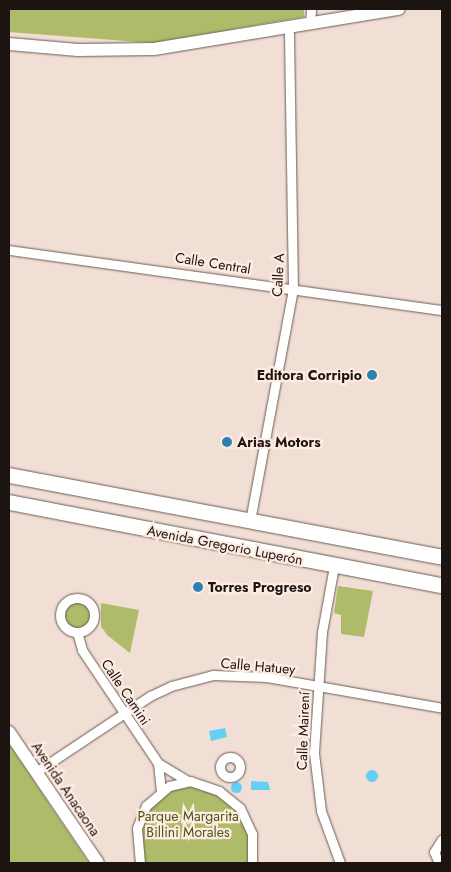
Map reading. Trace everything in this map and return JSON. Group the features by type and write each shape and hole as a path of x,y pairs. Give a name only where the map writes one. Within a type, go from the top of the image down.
{"main road":[{"path":"9,44 78,50 154,49 398,9"},
{"name":"Avenida Gregorio Luperón","path":"9,475 442,558"},
{"name":"Avenida Gregorio Luperón","path":"9,502 334,566 442,585"},
{"path":"9,513 27,506"},
{"name":"Avenida Anacaona","path":"9,732 98,863"}],"street":[{"path":"310,24 311,9"},
{"name":"Calle A","path":"250,521 293,290 289,28"},
{"name":"Calle Central","path":"9,250 442,310"},
{"name":"Calle Mairení","path":"334,566 322,632 314,753 316,784 328,837 340,863"},
{"name":"Calle Camini","path":"77,632 82,650 158,763 190,782 218,791"},
{"name":"Calle Hatuey","path":"36,772 124,713 172,686 213,675 267,677 442,708"},
{"path":"158,763 160,792"},
{"path":"225,776 218,791 231,799 248,821 254,850 252,863"},
{"path":"140,863 137,828 146,806 160,792 180,782 190,782"},
{"path":"439,863 434,852 442,838"}],"green space":[{"path":"9,9 304,9 304,17 152,43 9,32"},
{"path":"338,586 373,591 364,637 341,634 341,615 334,613"},
{"path":"77,601 87,605 91,615 87,625 77,629 67,625 63,615 67,605"},
{"path":"101,603 139,610 130,653 107,635 101,626"},
{"path":"9,744 89,863 9,863"},
{"name":"Parque Margarita Billini Morales","path":"191,784 210,790 234,805 248,831 248,863 142,863 139,831 150,806 171,788"}],"water":[{"path":"225,728 227,737 211,741 209,731"},
{"path":"370,770 374,770 378,776 374,782 370,782 366,778 366,774"},
{"path":"236,781 242,787 236,793 230,787"},
{"path":"251,781 268,782 270,790 251,790"}],"place":[{"name":"Editora Corripio","path":"372,375"},
{"name":"Arias Motors","path":"227,442"},
{"name":"Torres Progreso","path":"198,587"}]}
